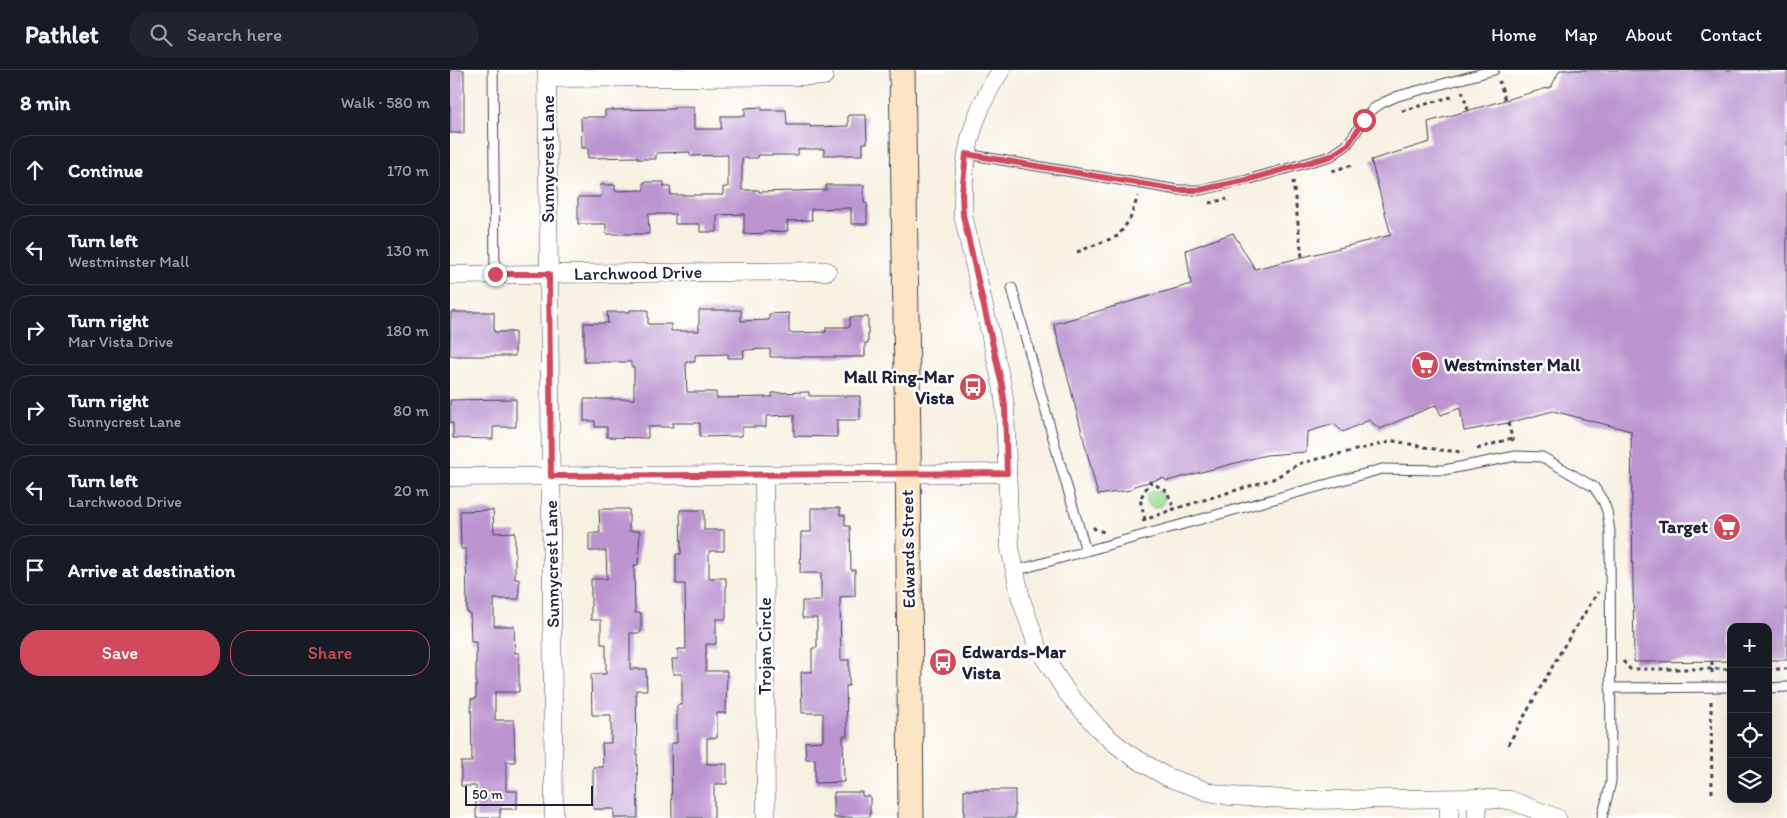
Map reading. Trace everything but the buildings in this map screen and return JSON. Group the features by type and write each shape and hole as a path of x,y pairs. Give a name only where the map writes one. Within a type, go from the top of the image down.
{"street":[{"name":"Edwards Street","path":"902,70 911,818"},
{"path":"1001,70 981,105 972,128 966,154 962,192 963,215 1002,385 1005,406 1010,548 1014,571 1021,599 1038,648 1068,694 1112,741 1130,755 1167,777 1209,792 1229,796 1305,800 1477,798 1510,800 1557,818"},
{"path":"547,74 824,76"},
{"name":"Sunnycrest Lane","path":"547,74 554,818"},
{"name":"Larchwood Drive","path":"450,275 827,271"},
{"path":"450,477 1007,473"},
{"name":"Trojan Circle","path":"764,474 766,818"},
{"path":"1477,798 1478,818"},
{"path":"1448,799 1449,818"}],"lane":[{"path":"493,70 495,274"},
{"path":"966,154 1178,190 1200,190 1247,180 1331,156 1348,145 1364,120 1373,109 1382,103 1398,96 1494,70"},
{"path":"1012,288 1086,551"},
{"path":"1014,571 1382,469 1444,470 1516,456 1542,457 1594,487 1607,511 1610,532 1611,782 1602,818"},
{"path":"1610,688 1727,687"},
{"path":"1772,688 1787,687"}],"path":[{"path":"1491,85 1500,82 1505,100"},
{"path":"1461,88 1468,110"},
{"path":"1402,111 1463,93"},
{"path":"1293,181 1302,257"},
{"path":"1476,449 1513,439 1508,423"},
{"path":"1139,522 1174,509 1273,479 1301,464 1394,441 1440,450 1467,452"},
{"path":"1145,520 1140,499 1150,482 1167,491 1174,509"},
{"path":"1090,523 1096,530 1104,533 1111,530"},
{"path":"1508,744 1564,646 1599,591"},
{"path":"1622,660 1630,669 1727,669"},
{"path":"1712,661 1712,674"},
{"path":"1772,669 1787,669"},
{"path":"1712,701 1712,795"}],"green space":[{"path":"1151,490 1159,490 1164,495 1162,506 1151,508 1146,503 1146,495"}],"place":[{"name":"Westminster Mall","path":"1425,365"},
{"name":"Mall Ring-Mar Vista","path":"973,387"},
{"name":"Target","path":"1727,527"},
{"name":"Edwards-Mar Vista","path":"943,662"}],"route":[{"path":"495,274 549,274 551,476 1007,473 1005,406 1002,385 963,215 962,192 966,154 1178,190 1200,190 1247,180 1331,156 1348,145 1364,120"}]}
